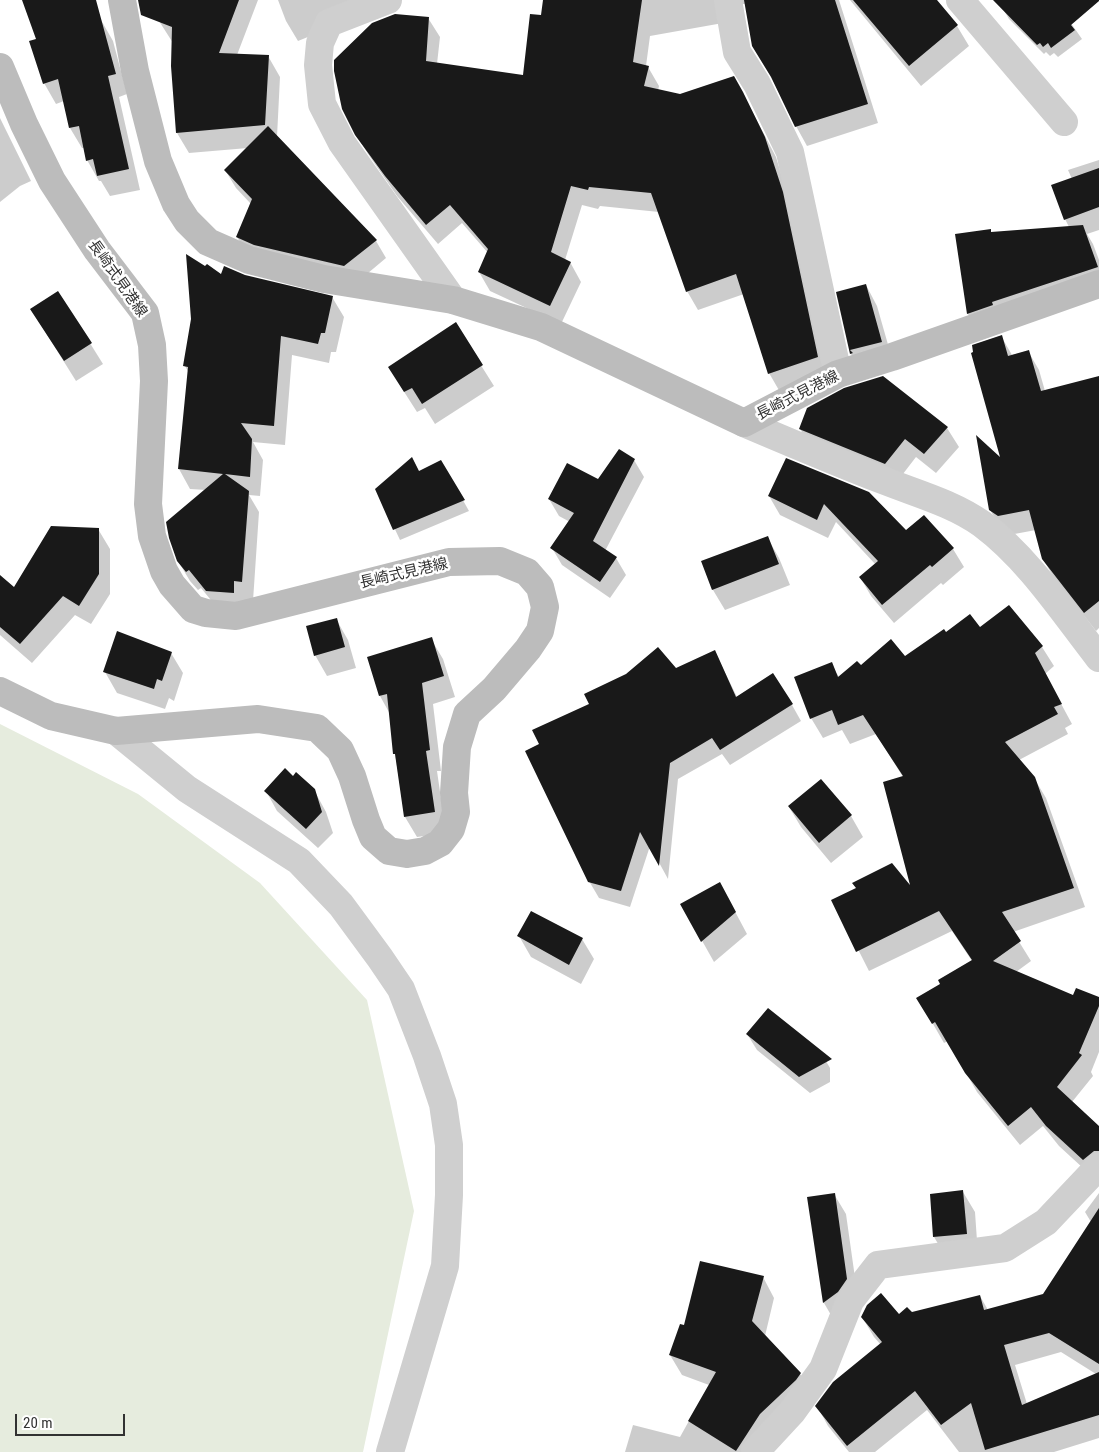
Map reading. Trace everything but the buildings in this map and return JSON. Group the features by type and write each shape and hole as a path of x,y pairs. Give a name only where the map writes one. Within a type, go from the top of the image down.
{"main road":[{"name":"長崎式見港線","path":"122,0 135,71 158,161 176,204 187,221 208,242 249,260 324,279 453,300 541,327 744,423 838,374 892,357 1099,284"},
{"name":"長崎式見港線","path":"0,67 24,124 52,180 96,250 145,314 152,345 154,381 148,504 152,536 164,571 172,585 193,609 206,613 236,616 449,562 500,561 527,572 540,587 545,607 540,631 528,649 494,688 467,714 457,747 454,793 456,812 451,829 440,843 425,851 407,854 389,851 373,837 352,776 340,750 317,728 258,719 116,731 51,716 0,691"}],"street":[{"path":"388,0 329,23 320,43 318,66 322,104 342,144 453,300"},
{"path":"728,0 736,52 757,84 790,152 838,374"},
{"path":"960,0 1064,122"},
{"path":"744,423 887,482 938,500 981,524 1016,556 1099,658"},
{"path":"116,731 187,789 299,861 341,905 401,989 427,1056 443,1104 449,1145 446,1266 390,1452"},
{"path":"755,1452 792,1412 822,1369 850,1301 878,1265 1005,1248 1046,1222 1099,1166"}],"shaded area":[{"path":"0,724 138,794 260,883 367,1000 414,1211 363,1452 0,1452"}]}
